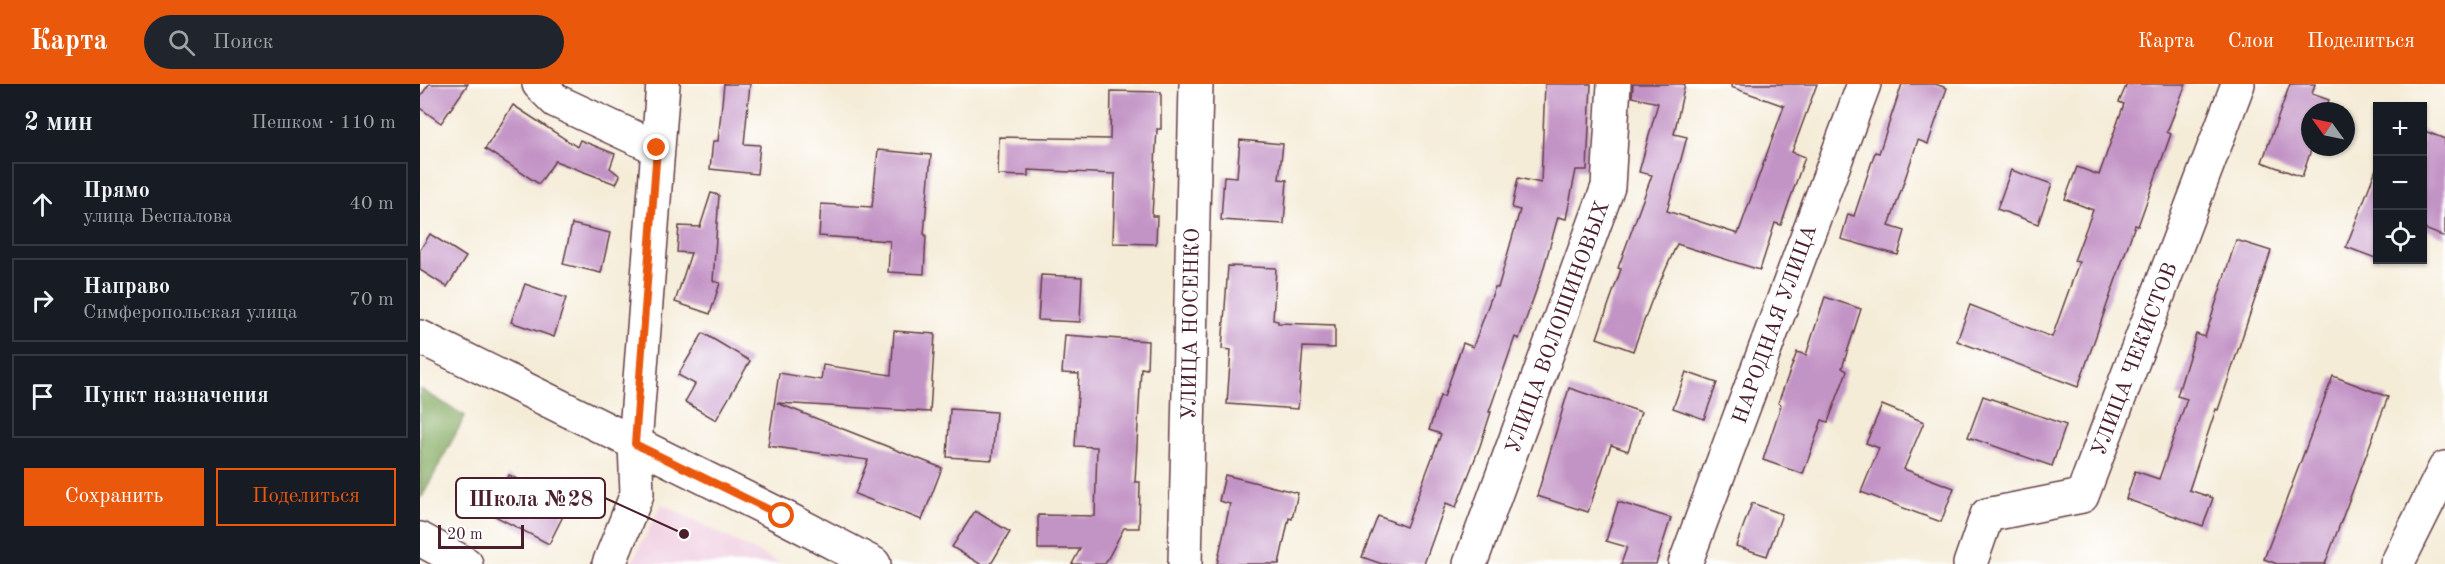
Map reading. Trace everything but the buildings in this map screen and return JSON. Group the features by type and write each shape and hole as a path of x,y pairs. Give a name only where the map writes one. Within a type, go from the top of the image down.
{"street":[{"path":"538,84 556,100 657,148"},
{"path":"609,564 637,494 635,444 663,84"},
{"name":"УЛИЦА НОСЕНКО","path":"1185,564 1196,84"},
{"name":"УЛИЦА ВОЛОШИНОВЫХ","path":"1470,564 1608,187 1614,84"},
{"name":"НАРОДНАЯ УЛИЦА","path":"1685,564 1864,84"},
{"name":"УЛИЦА ЧЕКИСТОВ","path":"1970,564 1987,515 2082,496 2238,84"},
{"path":"420,338 874,564"},
{"path":"2397,564 2445,468"},
{"path":"420,539 466,564"}],"shaded area":[{"path":"662,504 781,564 631,564"}],"green space":[{"path":"420,389 465,416 422,497 420,496"}],"place":[{"name":"Школа №28","path":"684,534"}],"route":[{"path":"657,148 635,444 782,516"}]}
